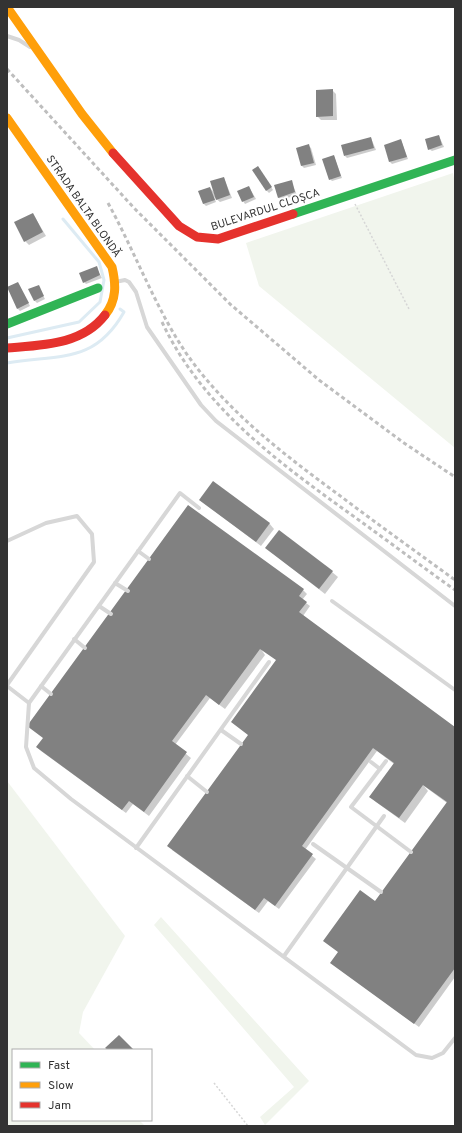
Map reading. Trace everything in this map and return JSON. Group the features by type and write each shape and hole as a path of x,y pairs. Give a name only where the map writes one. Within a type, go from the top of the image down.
{"main road":[{"name":"BULEVARDUL CLOȘCA","path":"7,7 82,114 110,150 172,218 196,237 218,239 455,160"},
{"name":"BULEVARDUL CLOȘCA","path":"14,7 42,55"},
{"name":"STRADA BALTA BLONDĂ","path":"7,118 71,211 112,266 115,282 115,298 111,307 96,327 83,336 52,344 7,348"},
{"path":"7,324 98,288"}],"lane":[{"path":"7,36 19,40 42,55"},
{"path":"115,282 125,280 130,282 136,292 147,327 201,405 216,420 455,606"},
{"path":"199,508 180,493 29,703 26,747 34,768 71,799 136,848 416,1055 432,1058 443,1052 455,1038"},
{"path":"7,541 46,523 77,516 92,534 94,562 7,686 29,703"},
{"path":"138,551 149,559"},
{"path":"115,583 128,591"},
{"path":"332,601 455,690"},
{"path":"99,606 111,614"},
{"path":"74,639 85,648"},
{"path":"136,848 269,662"},
{"path":"40,686 51,694"},
{"path":"221,730 241,744"},
{"path":"386,761 351,807 411,852"},
{"path":"372,762 380,769"},
{"path":"188,776 207,792"},
{"path":"284,956 384,816"},
{"path":"313,844 381,892"}],"path":[{"path":"360,214 409,309"},
{"path":"214,1083 248,1126"}],"shaded area":[{"path":"453,173 455,183 455,448 259,286 246,243"},
{"path":"7,781 125,936 83,1012 79,1033 94,1049 12,1049 12,1121 140,1121 145,1126 7,1126"},
{"path":"161,917 309,1081 265,1125 260,1117 294,1087 154,925"}],"building":[{"path":"333,89 333,116 316,117 316,90"},
{"path":"439,135 442,145 428,150 425,139"},
{"path":"371,137 374,148 344,156 341,145"},
{"path":"401,139 407,157 389,162 384,145"},
{"path":"309,144 314,163 301,166 296,148"},
{"path":"334,155 341,176 329,180 322,159"},
{"path":"258,166 272,187 266,191 252,170"},
{"path":"224,177 230,195 216,200 210,181"},
{"path":"292,180 295,192 278,198 274,185"},
{"path":"249,186 254,197 242,202 237,191"},
{"path":"210,187 215,200 203,204 198,191"},
{"path":"33,213 43,232 24,242 14,222"},
{"path":"97,266 100,275 83,283 79,273"},
{"path":"18,282 29,303 17,309 7,287"},
{"path":"39,285 44,296 34,301 28,289"},
{"path":"213,481 270,523 256,542 199,500"},
{"path":"188,505 304,589 299,596 307,602 299,612 455,727 455,968 414,1024 330,963 338,952 323,941 360,890 375,901 447,802 423,785 399,818 369,797 394,763 373,748 302,846 313,854 275,906 264,898 255,910 167,846 248,735 231,722 276,660 260,649 219,705 206,695 172,741 187,752 144,812 129,801 122,810 36,747 43,738 27,726"},
{"path":"279,530 333,571 319,589 265,548"},
{"path":"119,1035 133,1049 106,1049 105,1048"}],"waterway":[{"path":"7,338 79,322 100,302 104,280 99,262 63,219"},
{"path":"7,363 59,357 87,349 100,341 112,329 124,312 120,309"}],"railway":[{"path":"7,69 134,208 230,304 319,380 404,443 455,477"},
{"path":"108,203 175,335 186,353 220,395 258,432 300,466 455,580"},
{"path":"162,322 178,351 196,378 217,403 264,448 315,489 455,590"}],"traffic: fast":[{"path":"293,214 455,160"},
{"path":"7,324 98,288"}],"traffic: slow":[{"path":"7,7 82,114 113,153"},
{"path":"7,118 112,267 115,286 114,298 105,315"}],"traffic: jam":[{"path":"113,153 179,226 197,237 218,239 293,214"},
{"path":"7,348 34,346 60,342 73,338 96,325 105,315"}]}
